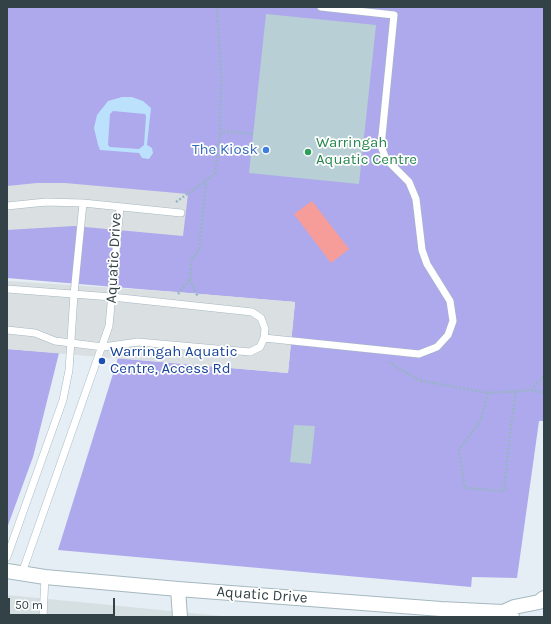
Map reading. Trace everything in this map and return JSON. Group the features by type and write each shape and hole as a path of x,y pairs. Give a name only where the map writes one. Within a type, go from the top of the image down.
{"street":[{"name":"Aquatic Drive","path":"7,572 45,577 178,589 507,615 514,607 539,602 544,598"},
{"path":"178,589 180,617"}],"lane":[{"path":"264,338 419,354 437,347 448,335 453,321 450,301 427,264 422,250 416,199 408,182 386,159 381,146 394,15 322,7"},
{"name":"Aquatic Drive","path":"7,206 46,202 83,203 120,207 109,326 103,347 22,573"},
{"path":"7,557 63,400 69,370 72,343 74,294 83,203"},
{"path":"120,207 181,213"},
{"path":"7,289 112,297 252,312 261,318 265,329 264,338 260,347 250,352 138,342 103,347 55,341 35,333 7,330"},
{"path":"43,617 45,577"}],"path":[{"path":"163,212 215,174 220,135 221,74 218,7"},
{"path":"220,135 226,131 253,134"},
{"path":"202,306 190,279 191,260 199,250 206,180"},
{"path":"170,303 190,279"},
{"path":"388,350 388,361 418,380 488,393 531,390 544,393"},
{"path":"531,390 544,376"},
{"path":"488,393 481,420 459,450 465,488 504,491 516,391"}],"shaded area":[{"path":"7,7 544,7 544,421 539,421 517,578 472,577 471,587 58,550 118,358 288,373 295,302 7,278"},
{"path":"37,183 65,183 188,194 183,236 74,226 7,230 7,186"},
{"path":"312,201 349,249 331,263 294,214"},
{"path":"7,281 178,292 295,302 288,373 7,349"},
{"path":"7,349 59,353 33,457 7,528"},
{"path":"7,595 232,617 7,617"}],"sand":[{"path":"122,97 132,97 143,101 151,108 147,145 152,148 153,153 149,159 142,158 139,153 100,150 94,128 97,115 108,101","holes":["113,111 145,114 144,145 139,149 110,147 108,145 110,114"]}],"building":[{"name":"Warringah Aquatic Centre","path":"266,14 376,25 359,184 249,173"},
{"path":"294,425 315,426 311,464 290,462"}],"place":[{"name":"The Kiosk","path":"266,150"},
{"name":"Warringah Aquatic Centre","path":"308,152"},
{"name":"Warringah Aquatic Centre, Access Rd","path":"102,361"}]}
